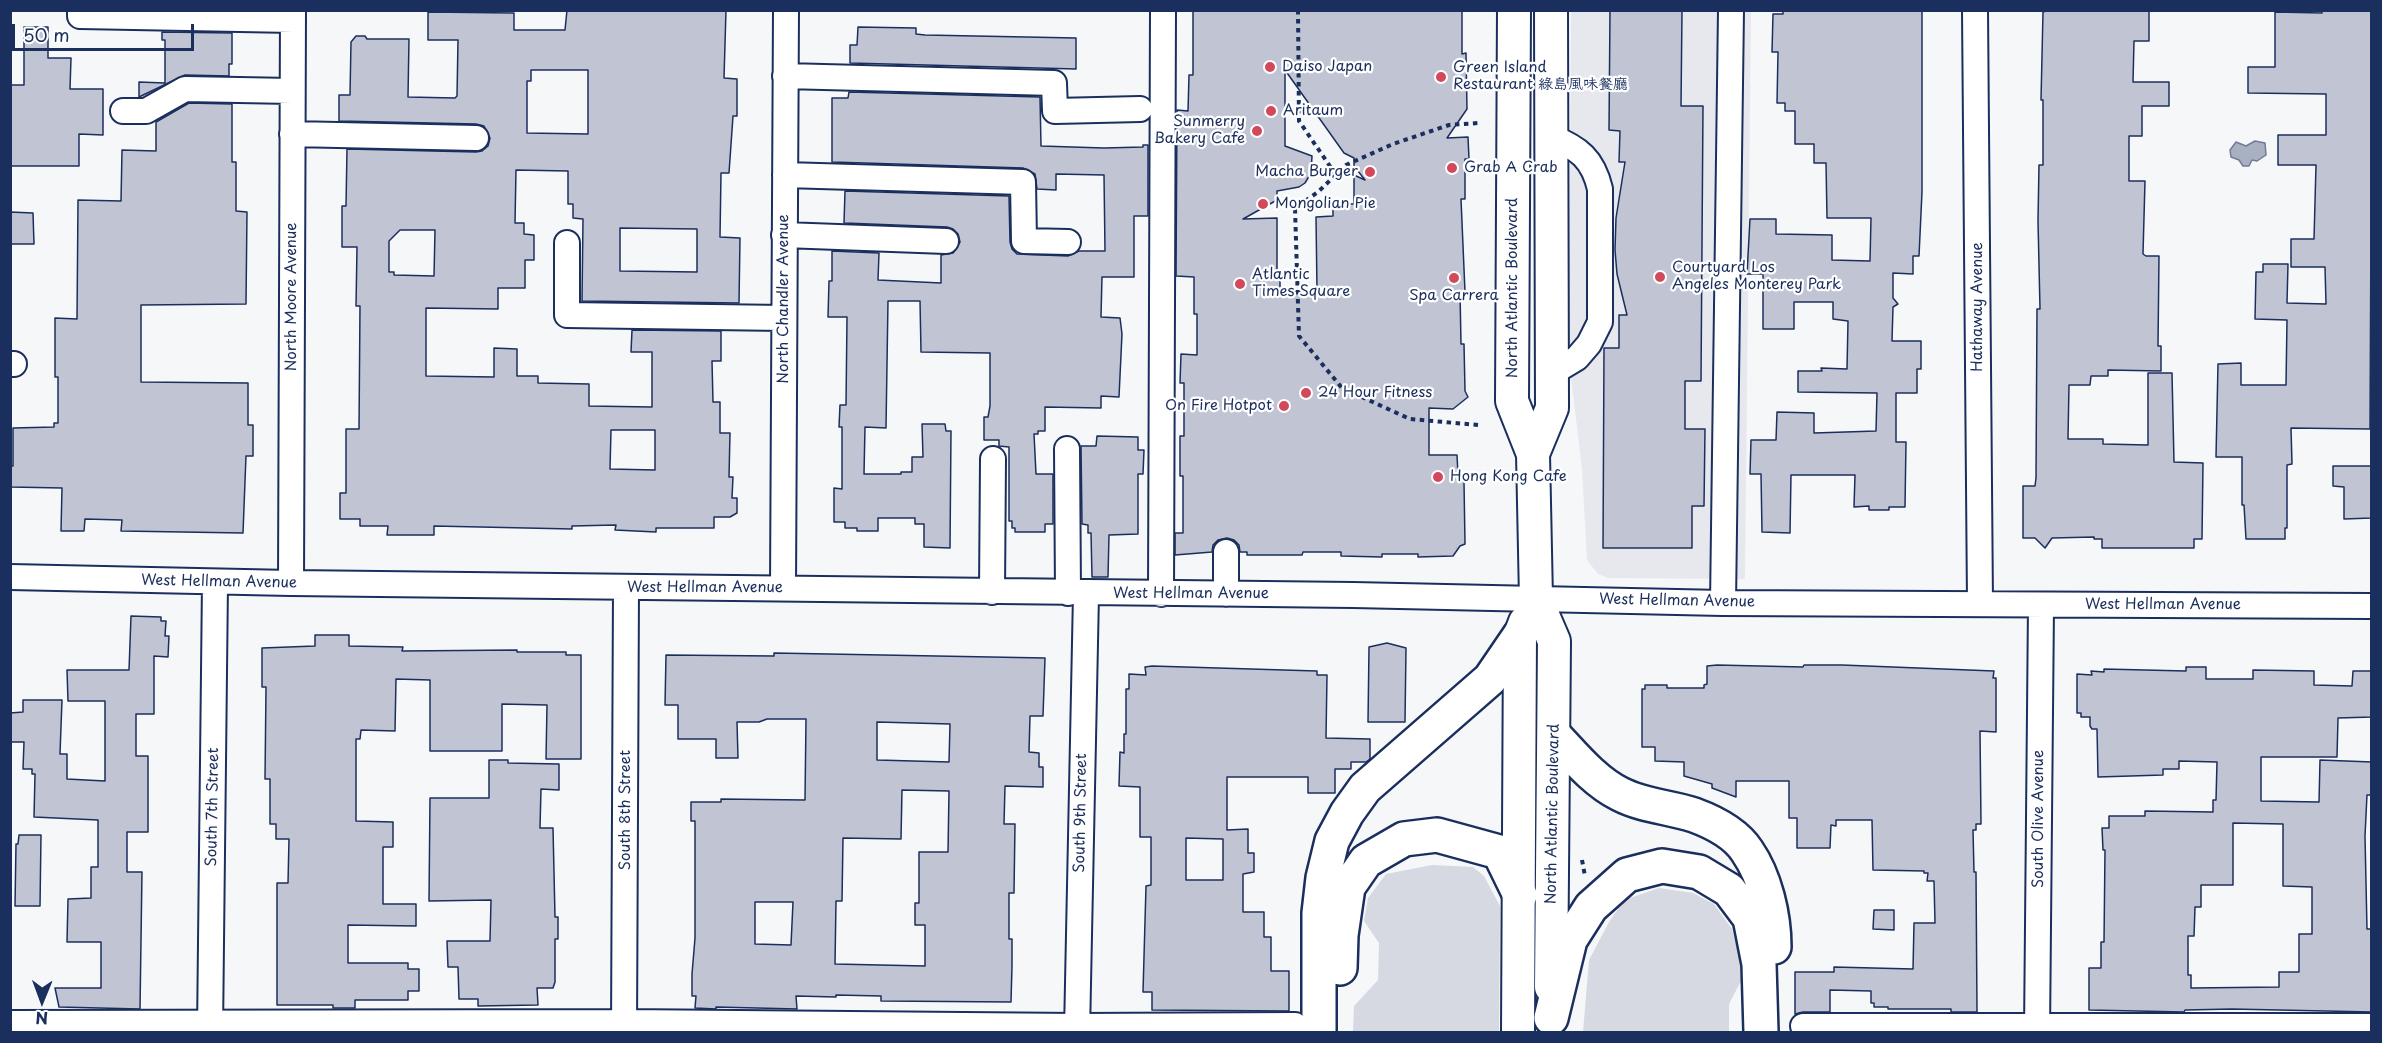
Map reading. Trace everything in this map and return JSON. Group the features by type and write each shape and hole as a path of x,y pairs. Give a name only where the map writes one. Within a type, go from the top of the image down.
{"highway":[{"path":"1307,1029 1323,878 1332,841 1347,813 1365,788 1490,679 1520,634"},
{"path":"1555,736 1600,781 1619,794 1694,815 1722,828 1746,849 1765,887 1788,1029"},
{"path":"1339,1032 1342,926 1348,887 1366,861 1404,839 1437,835 1499,852 1520,895"},
{"path":"1551,1025 1570,940 1591,907 1627,875 1662,866 1699,872 1729,890 1750,918 1758,964 1761,1032"}],"main road":[{"name":"North Atlantic Boulevard","path":"1514,10 1512,401 1533,454 1536,599 1554,641 1551,1025"},
{"name":"North Atlantic Boulevard","path":"1533,454 1552,408 1551,10"},
{"name":"North Atlantic Boulevard","path":"1518,1032 1520,634 1536,599"}],"street":[{"path":"80,10 80,16 293,15"},
{"name":"North Chandler Avenue","path":"783,588 786,10"},
{"path":"1161,594 1163,10"},
{"path":"1723,603 1731,10"},
{"name":"Hathaway Avenue","path":"1975,10 1980,603"},
{"name":"North Moore Avenue","path":"291,583 293,15"},
{"path":"785,76 1054,83 1055,111 1140,110"},
{"path":"123,111 146,111 185,89 292,91"},
{"path":"292,134 476,138"},
{"path":"1551,137 1570,145 1585,157 1596,172 1600,189 1600,322 1577,358 1552,373"},
{"path":"785,175 1023,182 1024,241 1068,242"},
{"path":"784,235 946,241"},
{"path":"567,243 567,315 784,318"},
{"name":"South 9th Street","path":"1067,449 1077,593 1077,1029"},
{"path":"992,592 993,459"},
{"path":"1226,552 1226,594"},
{"name":"West Hellman Avenue","path":"10,577 215,582 1226,594 1723,603 2372,606"},
{"name":"South 7th Street","path":"210,1028 215,582"},
{"name":"South 8th Street","path":"624,1027 626,588"},
{"name":"South Olive Avenue","path":"2037,1030 2041,605"},
{"path":"10,1023 210,1028 1307,1029"},
{"path":"1788,1029 2037,1030 2372,1026"}],"path":[{"path":"1298,10 1299,121 1335,175"},
{"path":"1478,424 1410,419 1342,388 1299,336 1295,208 1318,192 1346,165 1393,144 1449,125 1479,123"},
{"path":"1581,858 1586,881"}],"shaded area":[{"path":"1571,11 1751,11 1745,579 1608,578 1598,574 1587,560 1582,469 1569,361"},
{"path":"1432,865 1473,867 1484,876 1500,906 1499,1032 1353,1032 1354,1006 1378,980 1379,943 1364,921 1368,898 1386,874"},
{"path":"1659,888 1693,893 1714,904 1732,929 1739,955 1741,981 1729,1004 1729,1032 1583,1032 1589,960 1609,922 1624,900"}],"water":[{"path":"2255,141 2265,143 2266,155 2257,161 2252,160 2249,166 2243,166 2239,160 2231,157 2230,150 2236,142 2246,146"}],"building":[{"path":"567,10 726,10 724,78 737,79 737,116 733,116 729,173 721,173 720,237 740,238 739,303 582,301 583,219 573,218 573,204 568,204 568,171 516,170 515,223 524,223 524,234 534,235 534,260 525,260 525,288 498,288 498,309 426,308 426,376 494,377 494,348 517,349 517,376 538,376 538,383 589,384 589,406 652,407 652,352 631,352 632,330 721,331 721,361 712,361 713,402 720,402 720,433 730,433 729,477 733,477 732,498 737,498 737,513 730,517 714,517 714,528 656,528 656,532 615,530 616,525 572,526 572,529 434,526 434,535 387,535 388,526 360,526 360,519 340,519 340,493 346,493 346,429 359,429 360,306 356,306 357,247 342,247 342,206 346,206 347,149 476,152 488,146 490,138 484,126 476,124 339,121 339,95 350,95 351,42 356,36 365,36 367,39 409,39 408,97 455,98 457,96 458,40 428,40 428,12 514,13 514,30 565,30","holes":["531,70 588,70 588,134 527,133 527,81 531,81","620,228 697,229 697,272 620,271","400,230 435,230 434,276 394,275 394,272 389,272 389,241","611,430 655,430 655,470 610,469"]},
{"name":"Atlantic Times Square","path":"1193,10 1462,10 1462,54 1466,53 1467,109 1447,138 1468,137 1469,159 1465,159 1465,199 1461,199 1465,292 1460,292 1461,344 1464,344 1465,391 1468,397 1453,409 1429,408 1429,455 1457,455 1458,475 1464,482 1465,544 1460,546 1453,556 1418,557 1418,554 1382,554 1382,557 1341,556 1341,552 1247,555 1247,552 1240,552 1239,545 1234,540 1227,538 1218,540 1213,545 1212,552 1175,555 1175,533 1183,533 1180,436 1184,436 1184,383 1180,383 1181,354 1197,355 1194,277 1176,276 1177,110 1188,111 1189,75 1193,75","holes":["1285,70 1344,153 1354,158 1354,166 1365,180 1354,175 1354,204 1333,204 1333,216 1316,217 1317,291 1280,292 1280,275 1277,275 1277,218 1243,219 1277,200 1277,191 1299,187 1305,183 1311,173 1312,156 1285,146"]},
{"name":"Courtyard Los Angeles Monterey Park","path":"1610,10 1682,10 1681,106 1703,106 1701,381 1685,381 1685,429 1705,429 1704,506 1692,506 1692,548 1603,548 1604,348 1619,348 1619,315 1627,315 1617,274 1615,250 1616,218 1625,162 1619,162 1620,131 1609,130"},
{"path":"1922,10 1922,192 1919,256 1913,256 1913,274 1893,273 1893,298 1898,304 1893,307 1892,341 1921,341 1921,369 1917,369 1917,393 1896,393 1896,442 1906,442 1905,507 1869,510 1869,506 1854,507 1855,475 1791,475 1790,533 1762,532 1761,474 1750,474 1751,440 1776,440 1777,412 1814,413 1814,433 1876,431 1877,393 1798,392 1798,371 1822,371 1821,368 1847,369 1848,321 1833,319 1833,302 1794,302 1794,329 1763,329 1763,274 1747,274 1750,219 1776,219 1776,234 1832,235 1832,260 1870,261 1871,218 1827,218 1826,163 1814,163 1814,144 1795,144 1795,111 1785,111 1785,103 1777,103 1778,52 1772,52 1773,14 1783,14 1783,11"},
{"path":"2049,10 2149,10 2149,41 2134,41 2133,82 2169,82 2169,106 2142,106 2142,136 2129,136 2129,181 2145,181 2143,254 2159,256 2158,346 2161,346 2161,371 2108,370 2108,376 2091,376 2090,385 2069,385 2068,439 2103,439 2103,444 2148,445 2148,373 2172,373 2174,462 2203,463 2202,539 2194,539 2194,548 2102,548 2102,539 2094,539 2094,537 2052,538 2045,548 2035,538 2023,538 2023,486 2035,486 2036,478 2037,309 2040,309 2039,165 2043,165 2043,100 2041,100 2043,12"},
{"path":"2322,10 2372,10 2370,429 2291,428 2292,464 2287,465 2285,539 2246,539 2244,505 2242,505 2242,457 2216,457 2218,364 2241,363 2241,385 2286,385 2287,320 2255,319 2256,272 2263,272 2263,264 2288,264 2287,303 2326,304 2325,267 2291,267 2291,239 2314,239 2316,165 2278,165 2278,135 2326,135 2326,94 2248,93 2248,67 2275,67 2275,12 2322,13"},
{"path":"24,27 48,27 48,58 71,58 70,89 103,89 103,135 79,134 79,166 10,166 10,85 24,85"},
{"path":"858,27 916,28 916,34 925,35 1076,38 1076,69 850,63 850,45 857,45"},
{"path":"162,32 232,33 232,64 229,64 229,76 185,75 139,97 139,82 165,83 165,40 162,40"},
{"path":"849,92 1040,97 1041,146 1104,148 1148,145 1148,216 1134,216 1134,277 1102,277 1101,317 1120,318 1122,334 1119,397 1101,396 1101,408 1045,407 1045,431 1038,431 1038,434 1034,434 1036,474 1053,474 1053,524 1045,524 1045,532 1015,532 1015,528 1012,528 1012,521 1009,521 1009,447 999,446 999,440 984,440 984,417 988,417 990,406 990,353 921,352 920,301 888,301 886,428 865,427 864,474 912,472 912,457 923,457 922,424 945,424 946,431 951,431 950,548 924,547 924,524 915,524 915,518 878,518 878,531 857,531 857,528 845,528 845,522 834,522 834,488 842,489 842,427 839,427 840,405 846,405 847,317 828,317 829,281 832,281 832,251 879,253 878,280 941,283 941,255 953,253 960,242 958,234 947,227 844,223 845,191 1009,196 1010,242 1017,254 1068,256 1079,251 1105,251 1104,175 1056,174 1056,190 1037,189 1035,174 1023,168 832,162 832,98 848,98"},
{"path":"189,103 232,104 232,162 236,162 236,211 247,212 246,304 141,305 141,382 248,383 248,425 253,425 253,456 246,456 243,533 121,531 122,520 85,519 84,531 61,531 62,488 10,487 10,466 13,466 13,428 54,427 54,423 58,423 55,318 77,319 78,200 121,201 122,150 156,151 156,122"},
{"path":"10,212 33,213 34,244 10,244"},
{"path":"1097,436 1138,437 1138,450 1144,450 1143,474 1138,474 1138,534 1109,535 1108,577 1092,577 1091,533 1088,533 1088,525 1082,524 1081,446 1096,446"},
{"path":"2333,466 2372,466 2372,518 2344,519 2344,487 2333,486"},
{"path":"131,616 161,617 161,621 166,621 165,636 169,636 168,657 154,656 154,714 136,714 136,756 148,756 148,832 127,832 127,872 142,872 140,1009 59,1007 55,988 101,988 101,942 67,942 68,899 91,898 91,867 98,867 98,820 34,817 35,774 32,774 32,769 23,769 24,742 10,742 10,713 23,712 23,700 62,700 60,754 67,754 67,779 105,781 105,701 68,701 67,670 129,670"},
{"path":"315,635 349,635 349,646 403,647 402,651 517,650 517,652 566,652 566,655 581,655 581,759 546,759 547,705 502,704 502,751 430,751 430,680 396,679 395,731 361,730 360,739 356,739 356,821 393,822 393,847 383,847 383,904 416,904 416,926 348,925 348,963 408,963 408,969 419,969 419,991 408,991 408,1000 355,1000 355,1008 333,1008 333,1005 277,1005 277,883 288,883 289,839 276,839 276,824 270,824 270,779 265,779 266,687 262,687 262,648 315,646"},
{"path":"1387,643 1406,648 1405,722 1368,722 1369,647"},
{"path":"774,653 1045,658 1043,716 1030,716 1029,752 1039,753 1039,767 1043,767 1043,787 1005,786 1004,824 1015,824 1014,893 1009,893 1009,939 1012,939 1011,1002 881,1001 881,996 836,995 836,997 796,996 797,1009 695,1008 696,996 692,996 692,974 695,938 695,821 691,821 691,802 721,802 721,799 805,800 806,719 737,722 738,758 716,758 716,739 678,739 678,705 665,705 666,655 774,656","holes":["877,722 950,724 949,762 877,760","902,790 949,791 948,852 919,852 919,903 915,903 915,925 925,925 925,966 835,964 836,901 842,901 843,838 901,839","755,902 793,902 791,945 755,944"]},
{"path":"1804,665 1842,665 1994,671 1996,732 1980,731 1981,824 1976,824 1976,830 1973,830 1974,872 1976,872 1977,1012 1874,1007 1874,1003 1871,1003 1871,991 1830,990 1830,1012 1795,1014 1795,972 1834,972 1834,967 1913,969 1914,923 1935,923 1934,881 1927,881 1928,873 1924,871 1873,870 1872,820 1836,820 1836,826 1831,825 1830,848 1797,848 1797,818 1789,818 1789,781 1736,781 1736,797 1712,788 1712,784 1684,776 1684,762 1655,761 1655,747 1642,747 1642,689 1645,689 1645,685 1667,685 1667,688 1704,688 1707,684 1707,666 1803,667"},
{"path":"1145,667 1317,671 1317,675 1327,675 1326,738 1370,739 1370,759 1366,762 1351,762 1351,769 1335,769 1335,793 1308,793 1308,777 1227,777 1227,830 1248,829 1248,853 1254,853 1254,872 1243,874 1243,912 1264,912 1264,937 1271,937 1271,971 1289,971 1289,1011 1152,1010 1152,992 1143,992 1146,886 1151,885 1151,837 1140,837 1140,787 1119,786 1120,752 1124,753 1124,734 1126,734 1126,689 1129,689 1129,674 1146,675","holes":["1186,838 1223,839 1223,880 1186,880"]},
{"path":"2186,667 2206,667 2206,679 2253,679 2253,670 2314,671 2314,685 2352,686 2353,671 2372,671 2372,717 2338,718 2337,757 2261,757 2261,801 2319,802 2320,760 2372,762 2372,795 2367,795 2365,836 2367,929 2372,929 2372,1012 2232,1009 2185,1010 2184,1012 2089,1010 2089,968 2101,968 2101,942 2104,942 2105,850 2103,850 2102,828 2109,828 2109,816 2145,816 2145,811 2213,812 2213,800 2216,800 2217,762 2179,761 2179,769 2163,769 2163,775 2098,777 2097,729 2092,729 2090,726 2090,717 2081,717 2081,713 2077,713 2077,674 2092,675 2091,671 2104,672 2104,669 2186,671","holes":["2233,823 2283,824 2283,886 2312,887 2312,934 2299,934 2299,972 2279,972 2279,987 2191,988 2191,975 2188,975 2188,936 2194,936 2195,907 2201,907 2201,885 2233,885"]},
{"path":"489,760 508,760 508,763 559,764 559,790 541,789 540,828 553,828 555,917 558,917 558,939 555,939 555,982 553,988 537,988 538,1005 478,1006 478,999 459,999 458,967 448,967 447,941 490,941 491,900 429,901 430,798 489,798"},
{"path":"19,835 41,835 40,906 15,906 16,844 18,844"},
{"path":"1874,910 1894,910 1894,930 1873,929"}],"place":[{"name":"Daiso Japan","path":"1270,67"},
{"name":"Green Island Restaurant 綠島風味餐廳","path":"1441,77"},
{"name":"Aritaum","path":"1271,111"},
{"name":"Sunmerry Bakery Cafe","path":"1257,131"},
{"name":"Grab A Crab","path":"1452,168"},
{"name":"Macha Burger","path":"1370,172"},
{"name":"Mongolian Pie","path":"1263,204"},
{"name":"Courtyard Los Angeles Monterey Park","path":"1660,277"},
{"name":"Spa Carrera","path":"1454,278"},
{"name":"Atlantic Times Square","path":"1240,284"},
{"name":"24 Hour Fitness","path":"1306,393"},
{"name":"On Fire Hotpot","path":"1284,406"},
{"name":"Hong Kong Cafe","path":"1438,477"}]}
